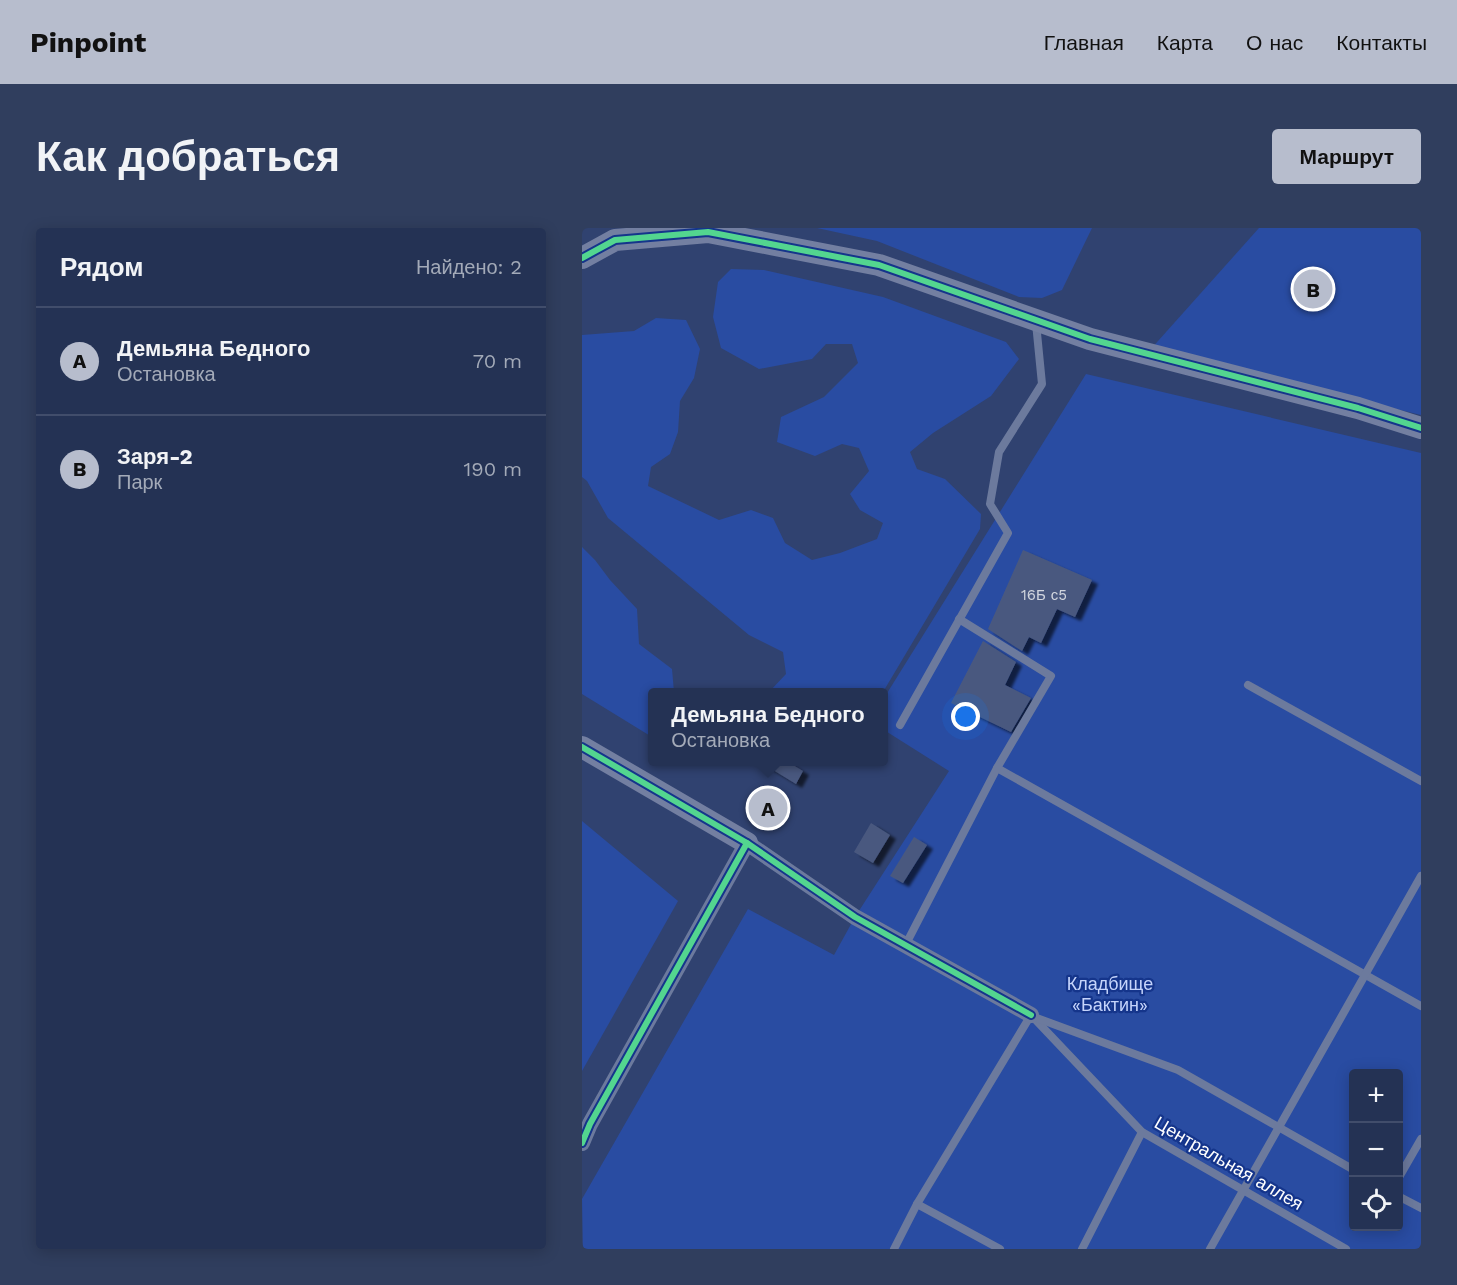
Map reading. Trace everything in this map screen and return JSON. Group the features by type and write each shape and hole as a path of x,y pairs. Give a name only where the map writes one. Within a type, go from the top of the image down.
{"street":[{"path":"582,258 617,234 708,232 879,266 1090,339 1358,408 1421,428"},
{"path":"582,747 747,843 855,917 1030,1015"},
{"path":"582,1143 590,1124 747,843"}],"lane":[{"path":"900,725 1008,533 990,504 999,452 1042,384 1036,320"},
{"path":"906,944 997,768 1051,676 959,619"},
{"path":"1248,685 1421,781"},
{"path":"997,768 1421,1006"},
{"path":"1210,1249 1421,876"},
{"path":"894,1249 917,1204 1030,1015 1178,1070 1349,1168"},
{"name":"Центральная аллея","path":"1030,1015 1142,1132 1346,1249"},
{"path":"1082,1249 1142,1132"},
{"path":"1399,1177 1421,1139"},
{"path":"1403,1199 1421,1208"},
{"path":"917,1204 1000,1249"}],"green space":[{"path":"817,228 1092,228 1062,290 1042,298 1019,297 877,241"},
{"path":"1259,228 1421,228 1421,415 1150,350"},
{"path":"731,269 764,270 883,297 1006,342 1019,359 991,396 933,433 910,452 917,469 945,479 981,514 980,529 885,688 773,688 786,674 783,652 749,635 608,518 587,481 582,477 582,335 634,331 656,318 686,320 700,349 694,378 680,401 678,432 670,454 651,467 648,486 719,520 751,510 773,518 785,543 812,560 840,553 877,539 883,523 860,510 850,494 869,471 859,448 842,444 815,456 777,442 781,417 824,397 858,363 852,344 826,344 812,359 759,369 721,348 713,317 718,282"},
{"name":"Кладбище «Бактин»","path":"1086,374 1421,453 1421,1249 583,1249 582,1199 748,909 834,955 855,917 949,771 888,733 888,692"},
{"path":"582,547 637,609 639,644 672,669 674,688 648,688 648,735 582,694"},
{"path":"582,821 678,901 582,1071"}],"building":[{"path":"1023,550 1092,580 1075,617 1057,609 1041,643 1029,637 1022,651 988,629"},
{"path":"983,641 1016,662 1005,685 1031,698 1011,732 951,703"},
{"path":"767,766 795,766 803,771 796,784"},
{"path":"871,823 890,835 873,863 854,852"},
{"path":"914,837 927,845 903,883 890,876"}],"cycle path":[{"path":"582,258 615,240 708,232 879,265 1090,339 1358,408 1421,428"},
{"path":"582,747 747,843 855,917 1031,1015"},
{"path":"582,1143 590,1124 747,843"}],"place":[{"name":"Заря-2","path":"1313,289"},
{"name":"Демьяна Бедного","path":"768,808"}]}
